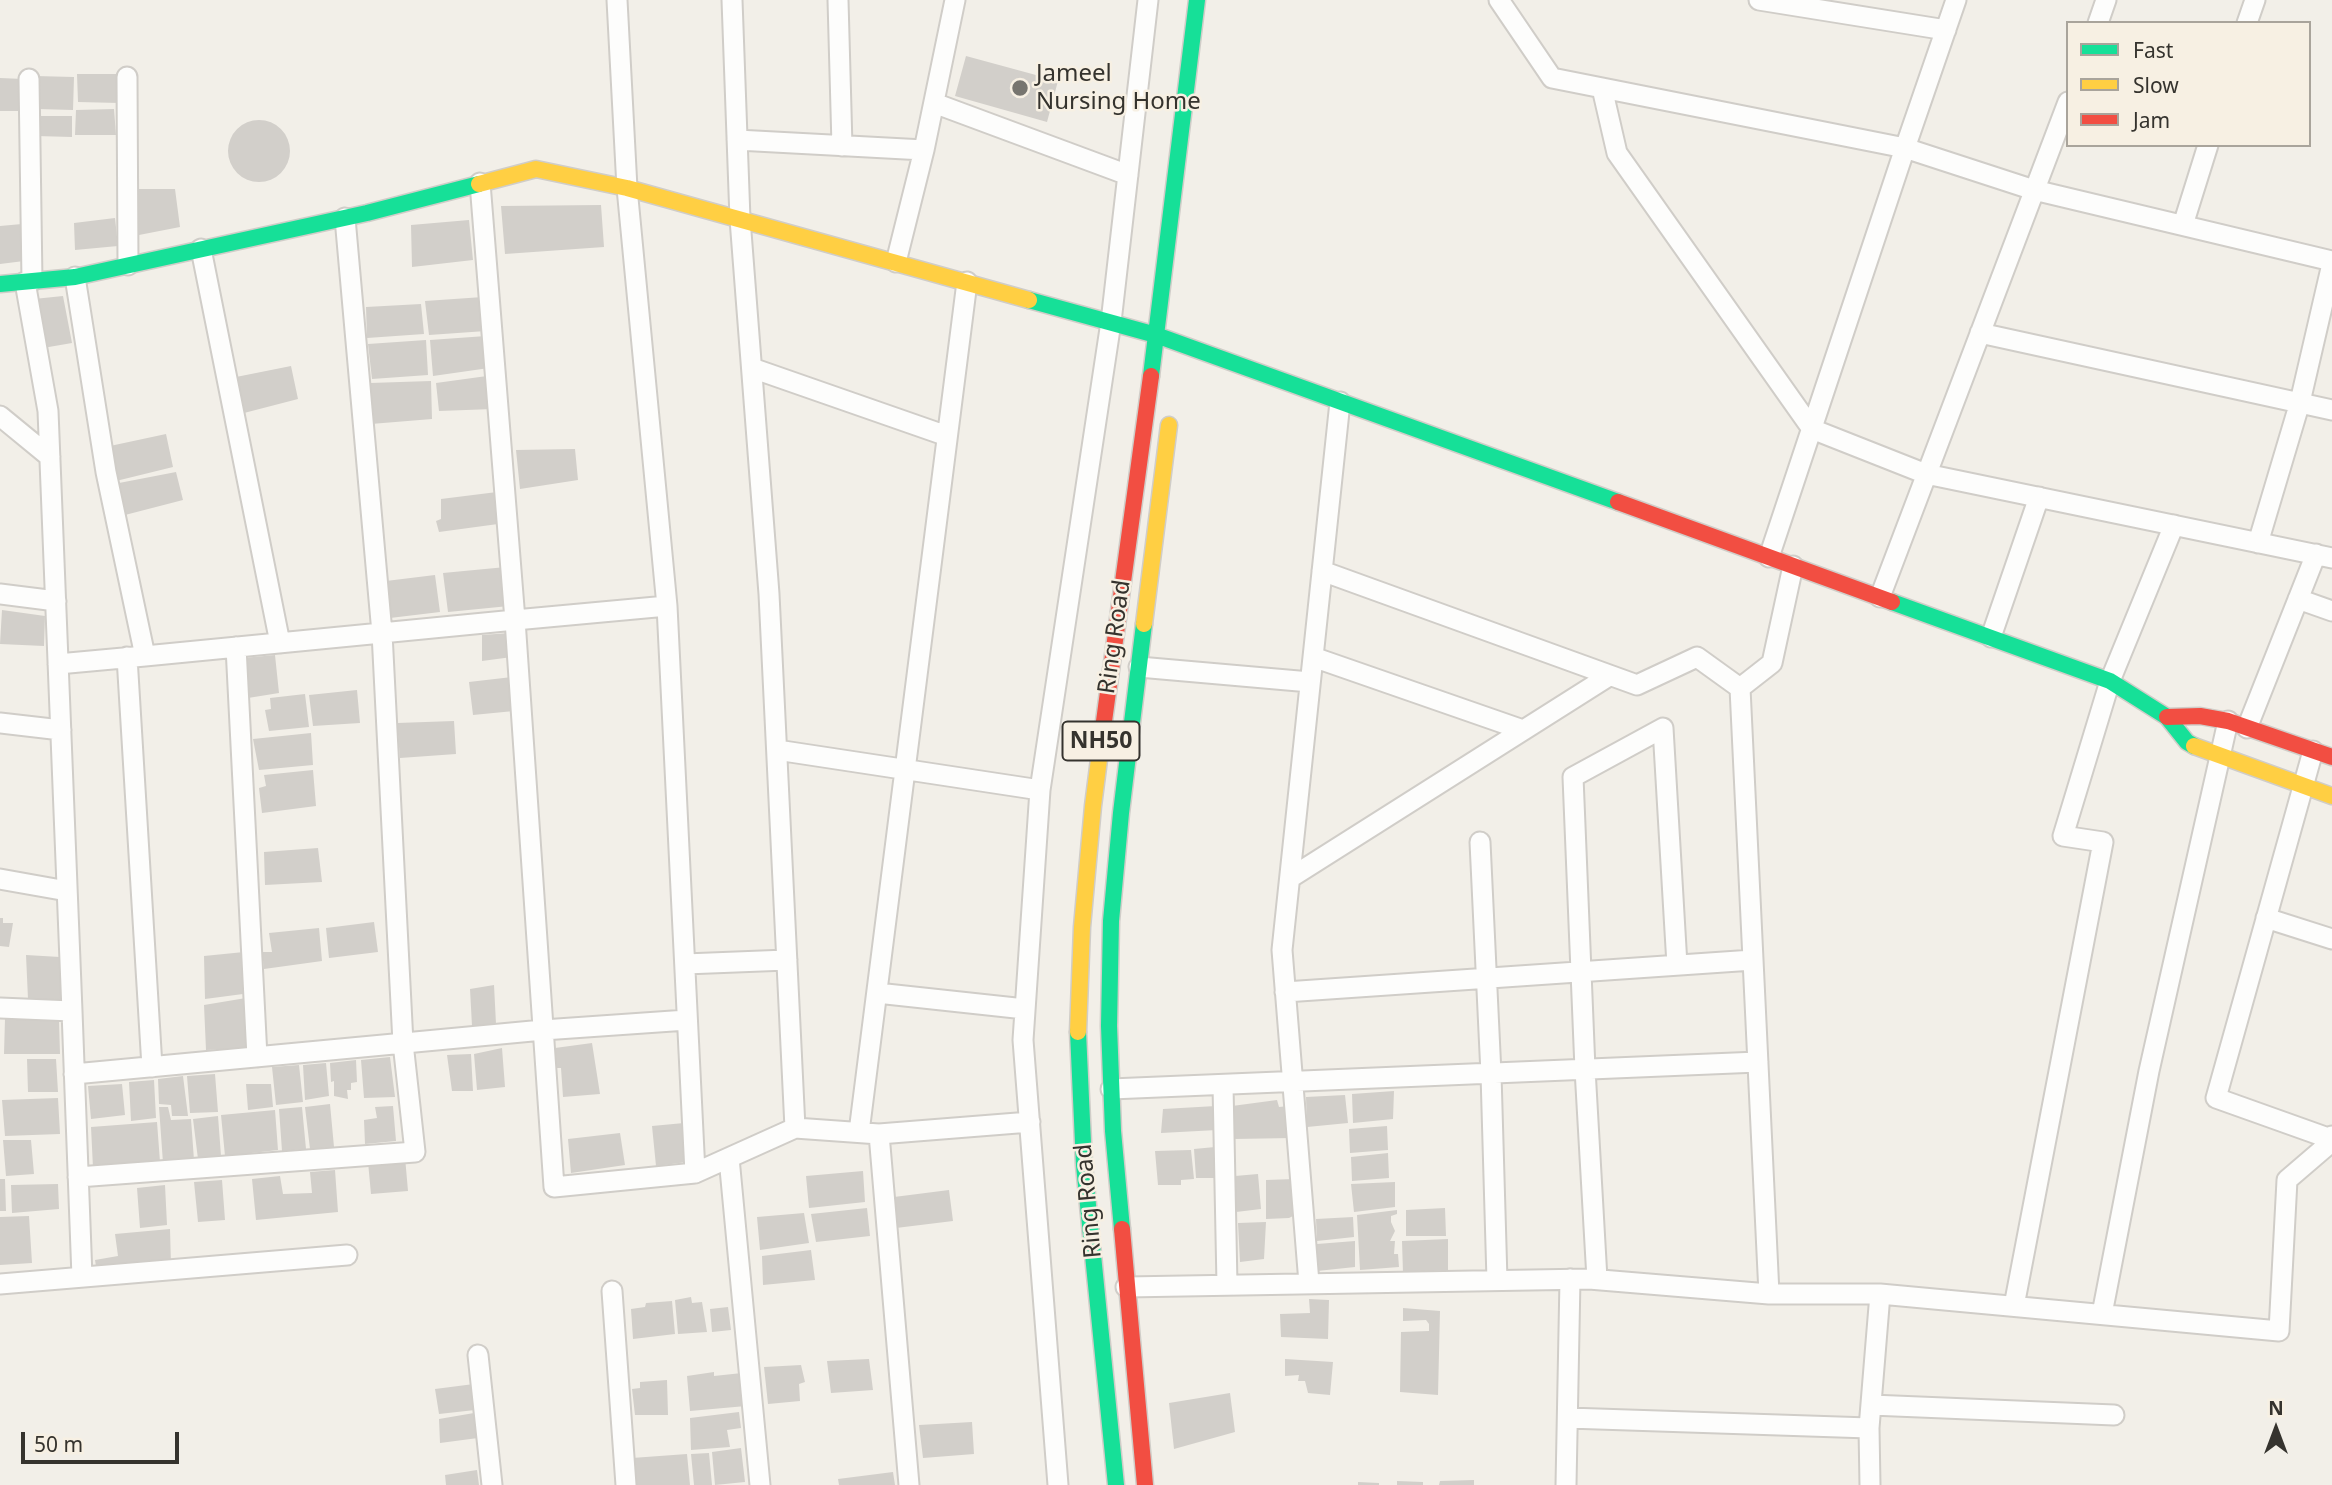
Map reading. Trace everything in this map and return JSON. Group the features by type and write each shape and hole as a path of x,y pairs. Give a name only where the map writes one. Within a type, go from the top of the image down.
{"main road":[{"name":"Ring Road","path":"1116,1485 1084,1165 1077,1047 1082,927 1093,806 1156,335 1197,0"},
{"path":"0,284 75,277 345,218 536,169 627,188 1179,343 2110,681 2167,717 2188,742 2201,750 2332,796"},
{"name":"Ring Road","path":"1146,1485 1126,1287 1111,1089 1111,921 1121,813 1170,411"},
{"path":"2167,717 2200,716 2228,721 2332,757"}],"street":[{"path":"617,0 627,188 667,606 695,1173"},
{"path":"732,0 740,219 769,594 795,1128"},
{"path":"838,0 842,146"},
{"path":"896,262 924,150 955,0"},
{"path":"1058,1485 1023,1040 1040,790 1111,323 1148,0"},
{"path":"1499,0 1552,78 1905,148 2035,190 2332,263 2300,402 2258,542"},
{"path":"1759,0 1946,30"},
{"path":"1769,557 1956,0"},
{"path":"2099,21 2106,0"},
{"path":"2248,21 2255,0"},
{"path":"127,76 128,265"},
{"path":"30,79 28,281 48,411 82,1277"},
{"path":"1602,88 1617,153 1812,429 1926,474 2324,556 2298,599 2247,728"},
{"path":"934,103 1128,175"},
{"path":"1880,597 2066,107"},
{"path":"737,141 924,150"},
{"path":"2183,225 2207,147"},
{"path":"480,183 515,620 554,1187 695,1173 795,1128 869,1133 1030,1122"},
{"path":"78,1177 415,1152 402,1043 382,633 345,218"},
{"path":"201,249 281,643"},
{"path":"75,277 136,657 152,1067"},
{"path":"909,1485 869,1133 877,993 967,282"},
{"path":"1980,332 2332,410"},
{"path":"752,368 947,436"},
{"path":"1309,1283 1282,950 1340,402"},
{"path":"0,416 50,457"},
{"path":"1991,637 2039,498"},
{"path":"2014,1306 2103,842 2063,836 2110,681 2174,525"},
{"path":"1740,688 1772,663 1793,566"},
{"path":"1322,571 1637,685 1697,657 1740,688"},
{"path":"0,594 56,601"},
{"path":"2298,599 2332,611"},
{"path":"58,664 667,606"},
{"path":"236,647 257,1057"},
{"path":"1313,657 1523,730"},
{"path":"1139,667 1310,682"},
{"path":"1290,878 1609,676"},
{"path":"1740,688 1769,1294"},
{"path":"2102,1314 2149,1071 2228,721"},
{"path":"0,723 61,730"},
{"path":"1597,1279 1573,777 1663,728 1678,965"},
{"path":"777,750 1040,790"},
{"path":"1126,1287 1597,1279 1769,1294 1881,1294 2279,1331 2287,1180 2329,1144 2332,1137 2216,1098 2313,751"},
{"path":"1480,842 1497,1280"},
{"path":"0,879 67,891"},
{"path":"2266,918 2332,939"},
{"path":"685,964 787,960"},
{"path":"1285,992 1753,960"},
{"path":"877,993 1025,1009"},
{"path":"0,1008 72,1011"},
{"path":"74,1074 543,1030 687,1020"},
{"path":"1111,1089 1758,1062"},
{"path":"1223,1085 1227,1285"},
{"path":"729,1158 760,1485"},
{"path":"0,1284 347,1255"},
{"path":"1566,1485 1570,1279"},
{"path":"612,1291 626,1485"},
{"path":"1870,1485 1869,1429 1881,1294"},
{"path":"478,1355 492,1485"},
{"path":"1871,1405 2114,1415"},
{"path":"1568,1418 1869,1429"}],"building":[{"path":"966,56 1058,81 1047,122 955,96"},
{"path":"77,74 119,74 119,103 78,102"},
{"path":"35,76 74,77 73,110 37,109"},
{"path":"0,78 23,79 25,111 0,111"},
{"path":"114,109 116,135 75,135 76,110"},
{"path":"37,116 72,116 72,137 36,136"},
{"path":"253,120 265,120 281,129 288,139 288,163 281,173 265,182 253,182 242,177 233,168 228,157 228,145 233,134 242,125"},
{"path":"139,189 175,189 180,227 139,235"},
{"path":"601,205 604,247 505,254 501,206"},
{"path":"115,218 118,246 75,250 74,223"},
{"path":"469,220 473,260 412,267 411,225"},
{"path":"22,224 24,261 0,264 0,226"},
{"path":"63,296 72,343 43,348 34,299"},
{"path":"483,297 486,331 429,335 425,301"},
{"path":"421,304 424,334 367,338 366,307"},
{"path":"486,336 489,368 433,376 430,340"},
{"path":"426,340 428,375 372,379 368,344"},
{"path":"291,366 298,399 244,413 236,377"},
{"path":"487,376 493,409 439,411 436,383"},
{"path":"431,381 432,419 371,424 370,383"},
{"path":"166,434 173,467 116,481 110,446"},
{"path":"575,449 578,480 520,489 516,450"},
{"path":"176,472 183,500 125,515 119,483"},
{"path":"497,492 498,524 439,532 436,521 441,519 441,499"},
{"path":"506,567 509,606 448,612 443,573"},
{"path":"435,575 440,612 390,618 386,581"},
{"path":"2,610 45,616 44,646 0,644"},
{"path":"510,633 512,657 482,661 482,635"},
{"path":"275,655 279,693 248,698 243,658"},
{"path":"512,677 514,711 473,715 469,682"},
{"path":"357,690 360,723 313,726 309,695"},
{"path":"305,694 309,727 269,731 265,710 271,709 270,698"},
{"path":"454,721 456,754 400,758 397,723"},
{"path":"311,733 313,765 259,770 253,739"},
{"path":"313,770 316,806 262,813 259,788 266,786 264,775"},
{"path":"318,848 322,882 265,885 264,852"},
{"path":"0,918 3,918 3,923 13,923 9,947 0,946"},
{"path":"374,922 378,952 329,958 326,928"},
{"path":"319,928 322,961 264,969 262,952 272,952 269,933"},
{"path":"244,952 243,994 205,999 204,956"},
{"path":"26,955 60,957 60,999 28,999"},
{"path":"494,985 496,1024 472,1026 470,989"},
{"path":"246,998 249,1048 206,1050 204,1005"},
{"path":"5,1019 59,1020 60,1054 4,1054"},
{"path":"592,1043 600,1094 563,1097 561,1068 556,1068 555,1048"},
{"path":"502,1048 505,1087 477,1090 474,1054"},
{"path":"471,1054 473,1091 452,1091 447,1055"},
{"path":"390,1057 395,1097 364,1098 361,1060"},
{"path":"27,1059 56,1059 58,1092 28,1092"},
{"path":"356,1060 357,1082 351,1083 351,1090 347,1090 348,1099 334,1096 330,1063"},
{"path":"326,1063 329,1096 305,1100 303,1065"},
{"path":"299,1065 303,1102 276,1105 272,1067"},
{"path":"215,1074 218,1112 190,1113 187,1076"},
{"path":"183,1076 188,1116 172,1116 171,1105 159,1104 158,1079"},
{"path":"154,1080 156,1118 131,1121 129,1082"},
{"path":"122,1084 125,1115 91,1119 88,1086"},
{"path":"246,1084 271,1084 273,1107 248,1110"},
{"path":"1394,1091 1393,1119 1353,1123 1352,1094"},
{"path":"1345,1095 1348,1123 1307,1127 1306,1097"},
{"path":"58,1098 60,1134 5,1136 2,1100"},
{"path":"1277,1100 1279,1107 1289,1106 1292,1138 1234,1139 1232,1106"},
{"path":"330,1104 334,1147 310,1149 305,1107"},
{"path":"393,1106 396,1141 365,1144 364,1120 377,1118 375,1107"},
{"path":"1216,1106 1217,1130 1161,1133 1163,1109"},
{"path":"159,1107 168,1107 171,1120 191,1119 194,1160 163,1163"},
{"path":"302,1107 306,1149 282,1151 279,1109"},
{"path":"275,1110 278,1150 225,1156 221,1115"},
{"path":"218,1116 221,1156 198,1159 193,1119"},
{"path":"157,1122 160,1162 93,1168 91,1127"},
{"path":"684,1123 687,1162 656,1166 652,1126"},
{"path":"1387,1126 1388,1150 1350,1153 1349,1129"},
{"path":"620,1133 625,1165 571,1173 568,1139"},
{"path":"3,1140 31,1140 34,1174 6,1176"},
{"path":"1215,1147 1216,1178 1196,1178 1194,1149"},
{"path":"1191,1150 1194,1179 1181,1180 1181,1185 1158,1185 1155,1151"},
{"path":"1388,1153 1389,1178 1352,1181 1351,1157"},
{"path":"405,1157 408,1191 371,1194 368,1162"},
{"path":"335,1170 338,1212 256,1220 252,1179 280,1176 283,1194 312,1193 310,1172"},
{"path":"863,1171 865,1202 809,1208 806,1176"},
{"path":"1258,1174 1261,1209 1236,1212 1235,1176"},
{"path":"0,1179 5,1179 6,1211 0,1211"},
{"path":"1294,1179 1297,1214 1289,1218 1266,1219 1266,1180"},
{"path":"222,1180 225,1220 198,1222 194,1182"},
{"path":"1395,1182 1395,1207 1354,1212 1351,1184"},
{"path":"58,1184 59,1209 12,1213 11,1185"},
{"path":"165,1185 167,1225 140,1228 137,1188"},
{"path":"949,1190 953,1221 896,1228 894,1197"},
{"path":"867,1208 870,1236 816,1242 811,1214"},
{"path":"1445,1208 1446,1236 1406,1236 1406,1210"},
{"path":"1397,1210 1397,1214 1391,1216 1395,1231 1390,1241 1395,1241 1394,1254 1398,1254 1399,1267 1360,1270 1357,1215"},
{"path":"804,1213 809,1243 760,1250 757,1217"},
{"path":"29,1216 32,1263 0,1265 0,1217"},
{"path":"1353,1217 1354,1237 1317,1241 1316,1219"},
{"path":"1266,1222 1264,1259 1240,1262 1238,1223"},
{"path":"170,1229 171,1265 97,1272 95,1260 118,1256 115,1234"},
{"path":"1448,1239 1448,1270 1403,1273 1402,1241"},
{"path":"1355,1241 1355,1267 1317,1271 1317,1244"},
{"path":"811,1250 815,1280 763,1285 762,1256"},
{"path":"691,1297 692,1303 702,1302 707,1332 678,1334 675,1300"},
{"path":"1309,1299 1329,1300 1328,1339 1281,1337 1280,1314 1310,1313"},
{"path":"672,1301 675,1334 633,1339 631,1309 645,1307 646,1303"},
{"path":"728,1307 731,1330 712,1332 710,1309"},
{"path":"1403,1308 1440,1311 1438,1395 1400,1392 1401,1332 1429,1331 1426,1320 1403,1321"},
{"path":"869,1359 873,1390 831,1393 827,1361"},
{"path":"1285,1359 1333,1362 1330,1395 1308,1393 1305,1381 1298,1381 1299,1375 1285,1376"},
{"path":"801,1365 805,1382 799,1384 800,1401 768,1404 764,1367"},
{"path":"714,1372 714,1376 742,1373 746,1406 690,1411 687,1376"},
{"path":"667,1380 668,1415 635,1415 632,1389 640,1388 640,1382"},
{"path":"474,1384 475,1410 439,1414 435,1389"},
{"path":"1230,1393 1235,1432 1174,1449 1169,1403"},
{"path":"739,1412 741,1428 727,1430 730,1447 691,1450 690,1418"},
{"path":"474,1413 478,1438 440,1443 439,1419"},
{"path":"972,1422 974,1454 923,1458 919,1425"},
{"path":"741,1448 745,1482 715,1485 712,1452"},
{"path":"709,1453 712,1485 694,1485 691,1454"},
{"path":"687,1454 690,1485 635,1485 632,1458"},
{"path":"477,1470 479,1485 446,1485 445,1475"},
{"path":"893,1472 895,1485 839,1485 838,1479"},
{"path":"1474,1480 1474,1485 1439,1485 1440,1481"},
{"path":"1397,1481 1423,1482 1423,1485 1397,1485"},
{"path":"1358,1482 1379,1483 1379,1485 1358,1485"}],"traffic: fast":[{"path":"1151,376 1197,0"},
{"path":"0,284 75,277 367,213 479,184"},
{"path":"1029,300 1156,335 1618,502"},
{"path":"1892,602 2110,681 2167,717 2187,742 2194,746"},
{"path":"1122,1229 1113,1131 1109,1026 1111,921 1144,624"},
{"path":"1078,1032 1084,1165 1116,1485"}],"traffic: slow":[{"path":"479,184 536,169 627,188 1029,300"},
{"path":"1144,624 1169,425"},
{"path":"1078,1032 1082,927 1102,736"},
{"path":"2194,746 2332,796"}],"traffic: jam":[{"path":"1102,736 1151,376"},
{"path":"1618,502 1892,602"},
{"path":"2167,717 2200,716 2228,721 2332,757"},
{"path":"1122,1229 1145,1485"}],"place":[{"name":"Jameel Nursing Home","path":"1020,88"}]}
